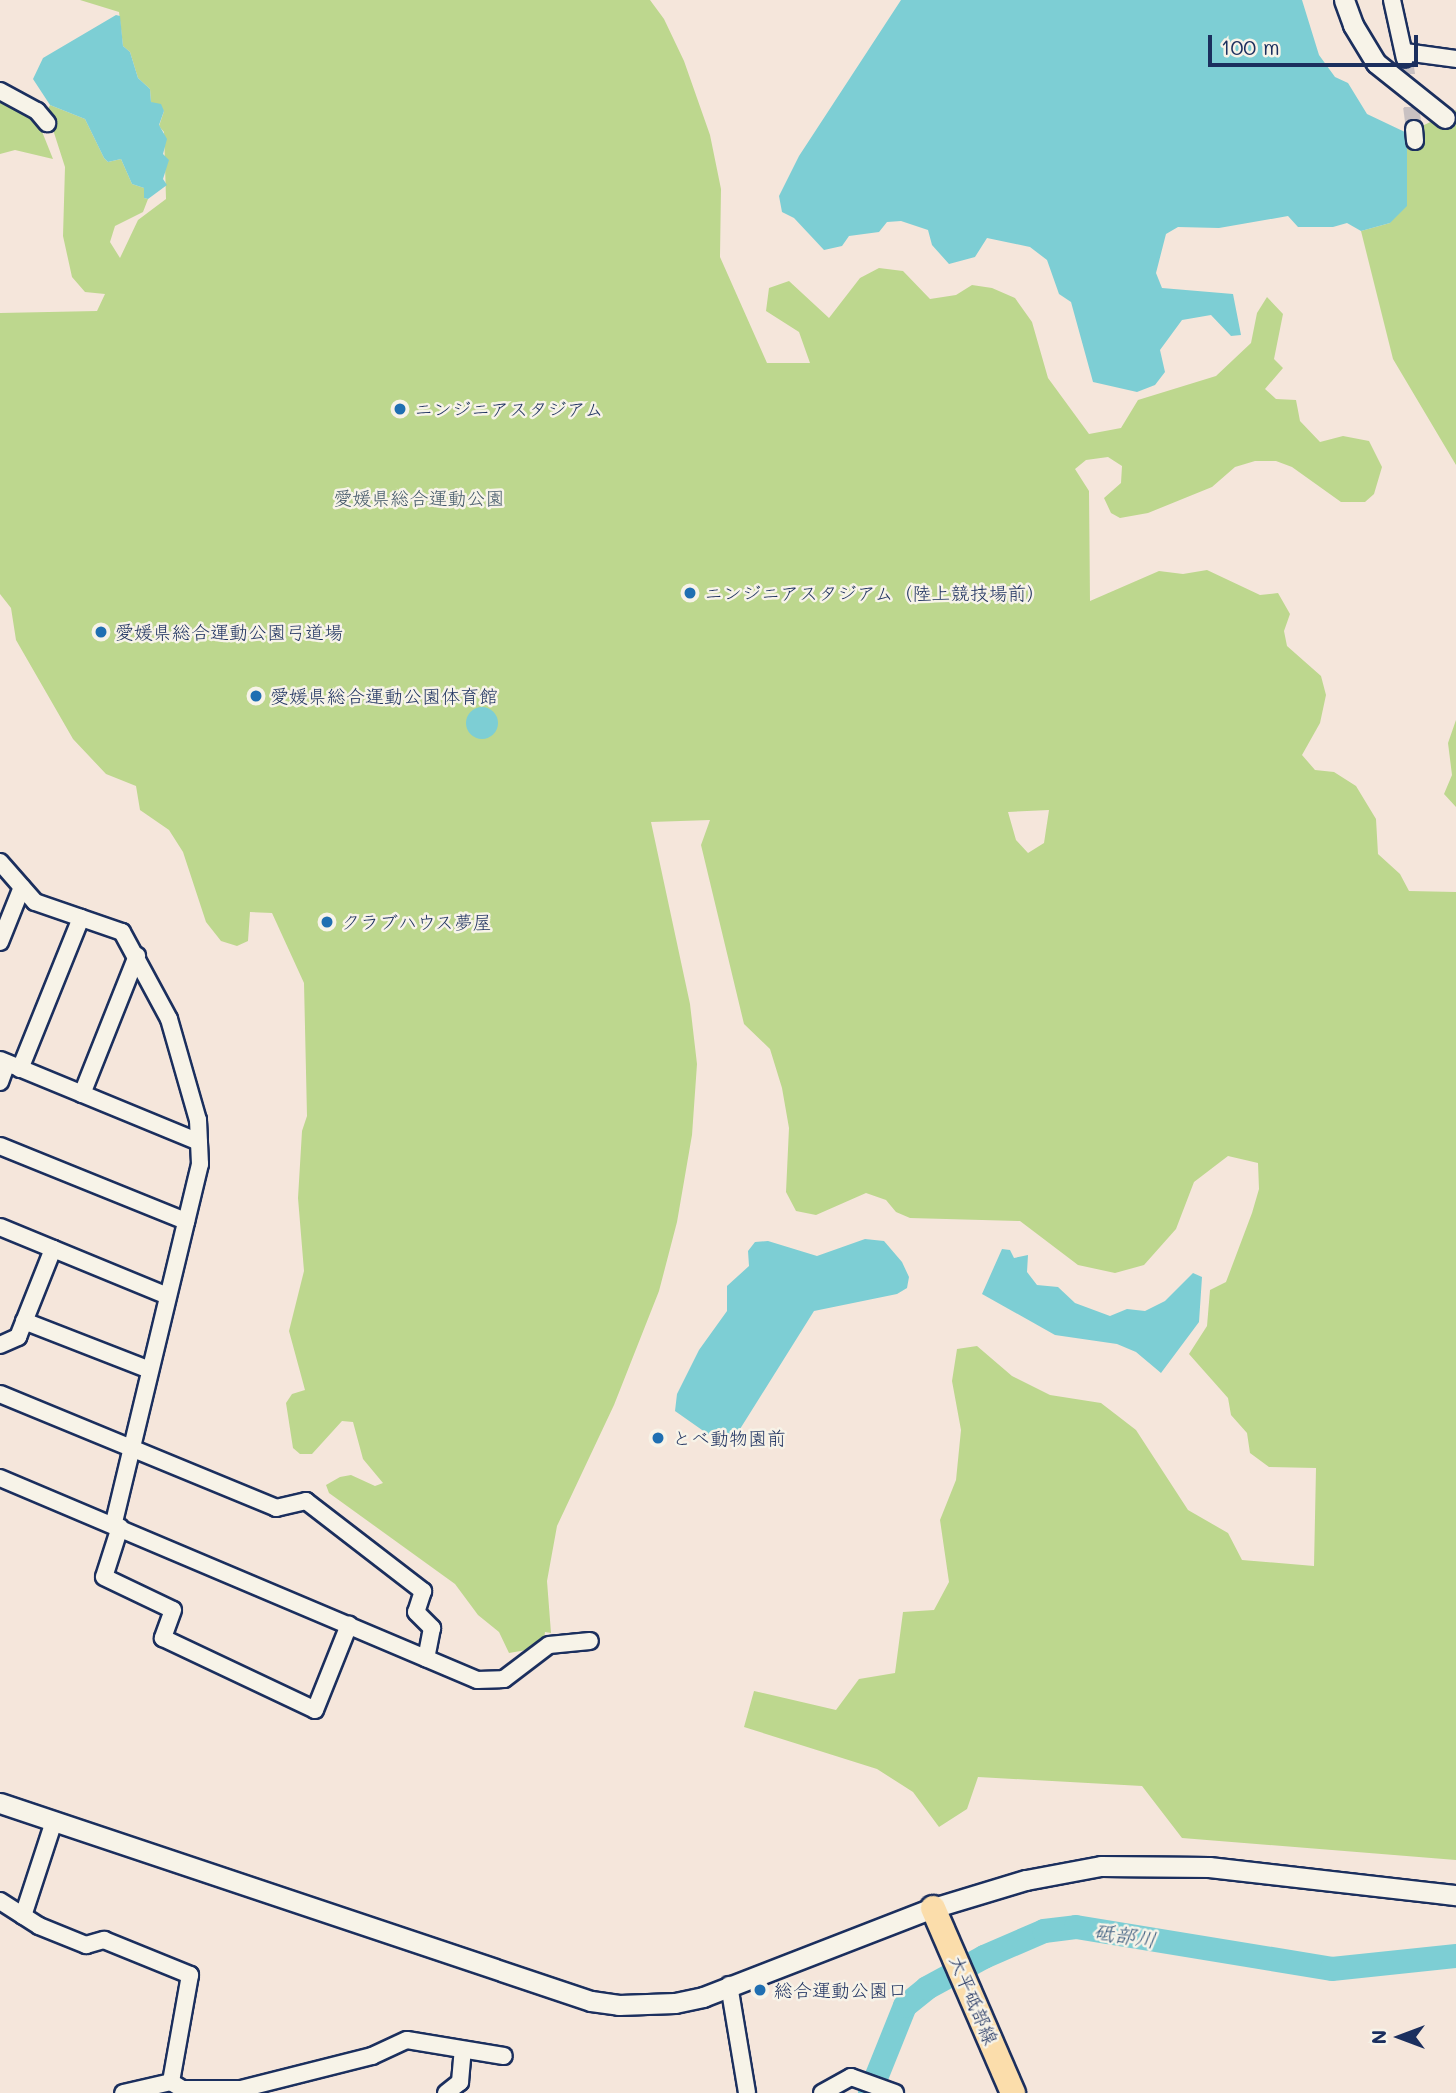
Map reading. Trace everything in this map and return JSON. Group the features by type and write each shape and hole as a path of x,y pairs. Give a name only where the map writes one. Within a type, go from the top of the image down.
{"main road":[{"name":"大平砥部線","path":"933,1908 1013,2093"}],"street":[{"path":"1344,0 1353,25 1376,63 1445,118"},
{"path":"1392,0 1405,55 1456,59"},
{"path":"0,92 37,111 47,123"},
{"path":"0,862 35,902 122,932 169,1019 198,1119 200,1164 131,1449 117,1526 104,1577 173,1610 163,1638 315,1710 349,1625"},
{"path":"0,942 22,887"},
{"path":"0,1082 81,918"},
{"path":"82,1094 136,956"},
{"path":"9,1064 199,1142"},
{"path":"0,1146 186,1221"},
{"path":"0,1227 167,1296"},
{"path":"0,1345 18,1337 53,1249"},
{"path":"24,1321 150,1370"},
{"path":"0,1394 276,1508 306,1501 423,1591 416,1612 432,1628 426,1658"},
{"path":"0,1478 464,1676 492,1682 504,1679 549,1645 590,1642"},
{"path":"0,1803 592,2001 675,2003 933,1908 1026,1880 1101,1866 1209,1867 1456,1895"},
{"path":"23,1916 54,1821"},
{"path":"0,1901 23,1916 86,1945 104,1940 190,1975 171,2082"},
{"path":"729,1985 747,2093"},
{"path":"124,2093 171,2082 182,2089 241,2089 372,2056 407,2040 463,2050 472,2047 503,2056"},
{"path":"446,2093 459,2088 463,2050"},
{"path":"822,2093 851,2077 895,2093"}],"green space":[{"name":"愛媛県総合運動公園","path":"80,0 650,0 664,19 684,61 710,135 721,189 720,257 767,363 810,363 799,332 766,311 769,288 789,281 829,318 860,278 879,268 903,271 930,299 956,295 972,285 992,288 1015,298 1032,322 1048,378 1089,434 1121,428 1138,400 1216,376 1251,343 1257,313 1267,297 1283,314 1274,359 1283,368 1265,389 1276,399 1296,400 1300,421 1320,442 1343,436 1369,441 1382,467 1374,494 1365,502 1341,502 1292,467 1276,461 1255,461 1235,467 1212,487 1148,513 1120,518 1111,513 1104,498 1121,483 1122,466 1108,457 1086,460 1075,469 1089,491 1090,601 1159,571 1183,574 1207,570 1260,595 1278,593 1290,614 1284,631 1287,646 1321,676 1326,695 1320,723 1302,755 1315,770 1334,772 1356,786 1376,819 1378,854 1400,874 1409,891 1456,892 1456,1860 1182,1838 1142,1786 978,1777 967,1809 939,1827 913,1792 877,1769 744,1727 754,1691 836,1710 859,1679 895,1673 903,1612 934,1610 949,1582 940,1520 956,1480 961,1430 952,1381 957,1349 977,1346 1012,1376 1050,1395 1101,1403 1136,1430 1188,1510 1228,1533 1242,1560 1314,1566 1316,1468 1269,1467 1250,1453 1247,1433 1231,1415 1228,1398 1189,1354 1207,1326 1210,1290 1226,1282 1252,1213 1259,1189 1258,1163 1228,1156 1194,1182 1176,1229 1144,1265 1115,1273 1078,1265 1020,1221 910,1218 896,1212 886,1200 866,1193 816,1215 796,1211 786,1192 789,1128 782,1088 770,1049 744,1024 701,845 710,820 651,822 690,1004 697,1064 692,1135 677,1222 659,1291 614,1405 557,1526 547,1581 551,1633 545,1632 544,1639 532,1649 509,1653 499,1632 478,1615 455,1584 329,1493 326,1485 340,1477 351,1475 375,1486 383,1483 363,1459 353,1422 342,1421 312,1454 300,1454 293,1448 286,1403 292,1394 305,1390 289,1331 304,1271 298,1198 302,1131 307,1116 304,983 272,913 250,912 248,941 237,946 221,941 206,922 183,852 169,830 140,810 136,786 106,774 73,739 16,640 11,608 0,594 0,313 97,311 105,294 85,292 72,277 63,236 65,167 47,111 50,105 85,119 104,158 108,162 121,159 132,184 144,188 144,198 148,199 143,212 115,226 110,242 120,258 138,220 166,199 164,132 159,126 164,111 151,102 150,89 138,78 130,52 123,46 119,12","holes":["1049,810 1044,843 1028,853 1016,840 1008,812"]},
{"path":"0,98 35,114 53,159 15,150 0,154"},
{"path":"1456,110 1456,465 1393,359 1361,231 1390,223 1407,133"},
{"path":"1456,720 1456,807 1444,794 1452,775 1448,743"}],"water":[{"path":"901,0 1302,0 1319,55 1335,77 1348,83 1367,114 1407,133 1407,206 1390,223 1361,231 1347,223 1333,227 1298,227 1288,216 1219,228 1178,227 1166,234 1156,273 1162,288 1233,294 1241,335 1231,336 1211,315 1182,320 1160,350 1165,372 1155,385 1137,392 1093,382 1071,302 1059,294 1047,260 1030,247 987,238 975,257 949,264 932,245 928,230 901,221 887,222 879,232 849,236 842,246 824,250 794,218 782,212 779,196 799,156"},
{"path":"116,15 120,16 123,46 130,52 138,78 150,89 151,102 161,104 164,111 159,125 167,139 163,154 169,160 163,179 167,185 148,199 144,198 144,188 132,184 121,159 108,162 104,158 85,119 50,105 33,79 43,58"},
{"path":"482,707 493,712 498,723 493,734 482,739 471,734 466,723 471,712"},
{"path":"865,1239 884,1241 902,1262 909,1277 907,1288 897,1294 814,1311 735,1437 712,1437 675,1411 677,1394 699,1350 727,1311 727,1286 749,1266 748,1251 755,1242 768,1241 817,1256"},
{"path":"1002,1249 1010,1250 1014,1258 1028,1255 1027,1272 1037,1285 1058,1287 1075,1303 1110,1316 1127,1309 1145,1311 1165,1301 1193,1273 1202,1277 1199,1322 1161,1373 1136,1352 1117,1344 1055,1335 982,1294"}],"waterway":[{"name":"砥部川","path":"870,2093 905,2006 927,1988 984,1957 1044,1931 1076,1927 1332,1969 1456,1956"}],"tunnel":[{"path":"1405,59 1414,129"}],"place":[{"name":"ニンジニアスタジアム","path":"400,409"},
{"name":"ニンジニアスタジアム（陸上競技場前）","path":"690,593"},
{"name":"愛媛県総合運動公園弓道場","path":"101,632"},
{"name":"愛媛県総合運動公園体育館","path":"256,696"},
{"name":"クラブハウス夢屋","path":"327,922"},
{"name":"とべ動物園前","path":"658,1438"},
{"name":"総合運動公園口","path":"760,1990"}]}
